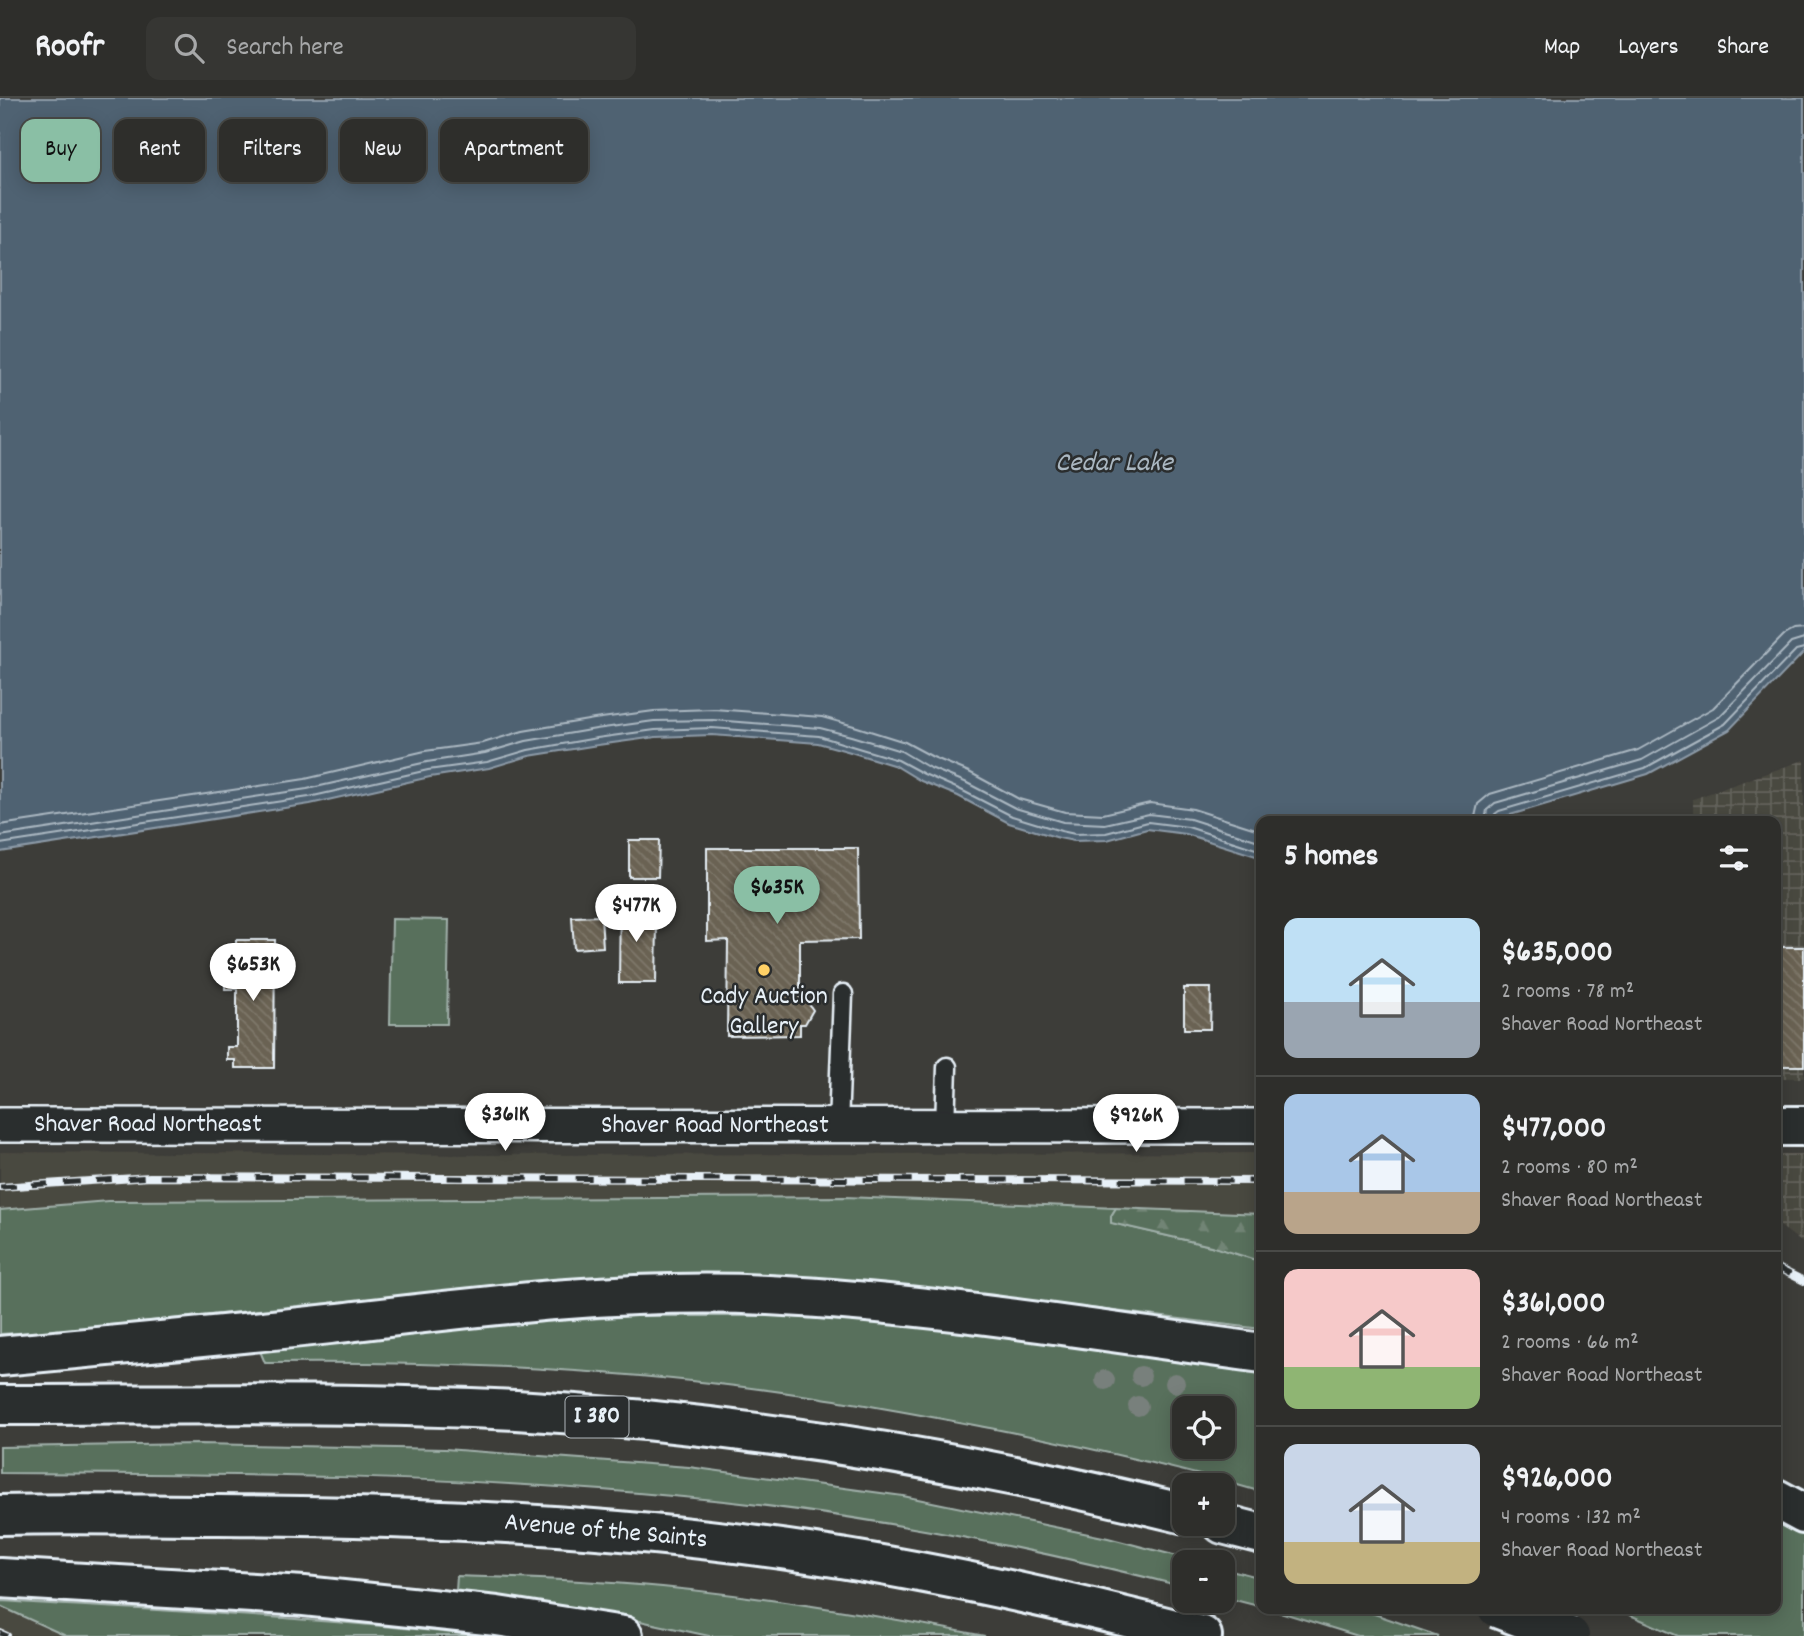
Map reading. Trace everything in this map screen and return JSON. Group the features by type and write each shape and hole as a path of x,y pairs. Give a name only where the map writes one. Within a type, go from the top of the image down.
{"main road":[{"path":"1781,1126 1804,1126"},
{"path":"0,1356 198,1339 418,1313 624,1295 767,1295 920,1308 1256,1352"},
{"name":"I 380","path":"0,1405 330,1405 516,1410 692,1424 837,1443 977,1467 1172,1511"},
{"path":"1781,1502 1804,1514"},
{"name":"Avenue of the Saints","path":"10,1514 338,1516 518,1524 661,1536 813,1553 959,1578 1202,1636"},
{"path":"1235,1527 1256,1532"},
{"path":"0,1578 304,1596 497,1616 623,1636"},
{"path":"1513,1614 1570,1636"},
{"path":"1554,1636 1558,1614"}],"street":[{"name":"Shaver Road Northeast","path":"0,1125 1256,1126"}],"lane":[{"path":"838,1126 843,994"},
{"path":"945,1126 947,1068"}],"shaded area":[{"path":"1804,760 1804,1078 1781,1078 1781,816 1693,816 1693,799"},
{"path":"0,1152 494,1155 1256,1153 1256,1214 845,1197 108,1201 0,1210"},
{"path":"1781,1154 1804,1154 1804,1244 1781,1227"},
{"path":"0,1606 33,1622 66,1636 0,1636"}],"green space":[{"path":"392,919 449,920 447,1024 390,1024"},
{"path":"845,1197 1116,1208 1111,1216 1112,1223 1211,1246 1256,1260 1256,1328 1033,1301 894,1288 475,1288 0,1334 0,1210 108,1201"},
{"path":"1116,1208 1256,1214 1256,1260 1211,1246 1111,1223 1111,1216"},
{"path":"632,1316 777,1316 908,1325 1256,1368 1256,1490 1235,1485 1235,1473 1190,1473 1058,1442 802,1395 669,1379 534,1368 265,1363 260,1351 399,1334"},
{"path":"200,1444 445,1449 689,1467 903,1496 1108,1538 1172,1555 1172,1584 1061,1557 936,1532 746,1503 598,1490 427,1480 0,1473 0,1447"},
{"path":"1781,1520 1804,1532 1804,1636 1678,1636 1628,1614 1781,1614"},
{"path":"1235,1571 1256,1576 1256,1605 1235,1600"},
{"path":"457,1576 603,1582 691,1590 838,1610 985,1636 709,1636 640,1621 456,1591"},
{"path":"0,1601 299,1619 479,1636 66,1636 0,1606"},
{"path":"1286,1614 1374,1614 1438,1636 1358,1636"}],"water":[{"name":"Cedar Lake","path":"0,98 1804,98 1804,652 1729,730 1648,774 1507,816 1256,816 1256,856 1186,834 1147,829 1107,840 1074,841 1059,838 1009,823 958,796 921,781 896,766 847,751 818,743 712,735 656,737 529,756 489,768 430,777 310,804 0,852"}],"building":[{"path":"629,840 659,840 658,877 629,877"},
{"name":"Cady Auction Gallery","path":"707,848 858,848 859,939 800,940 800,998 805,999 813,1010 805,1024 800,1024 800,1035 727,1036 728,940 707,941"},
{"path":"620,897 641,897 641,923 657,923 656,983 619,983"},
{"path":"601,916 603,947 574,949 572,917"},
{"path":"236,940 275,940 274,1068 235,1068 235,1060 227,1060 227,1047 237,1047 237,989 225,989 225,958 236,958"},
{"path":"1781,947 1804,947 1804,1066 1781,1066"},
{"path":"1184,988 1211,988 1210,1029 1184,1029"}],"railway":[{"path":"0,1187 150,1177 1256,1181"},
{"path":"1781,1270 1804,1281"},
{"path":"0,1633 7,1636"}],"place":[{"name":"Cady Auction Gallery","path":"764,970"}]}
